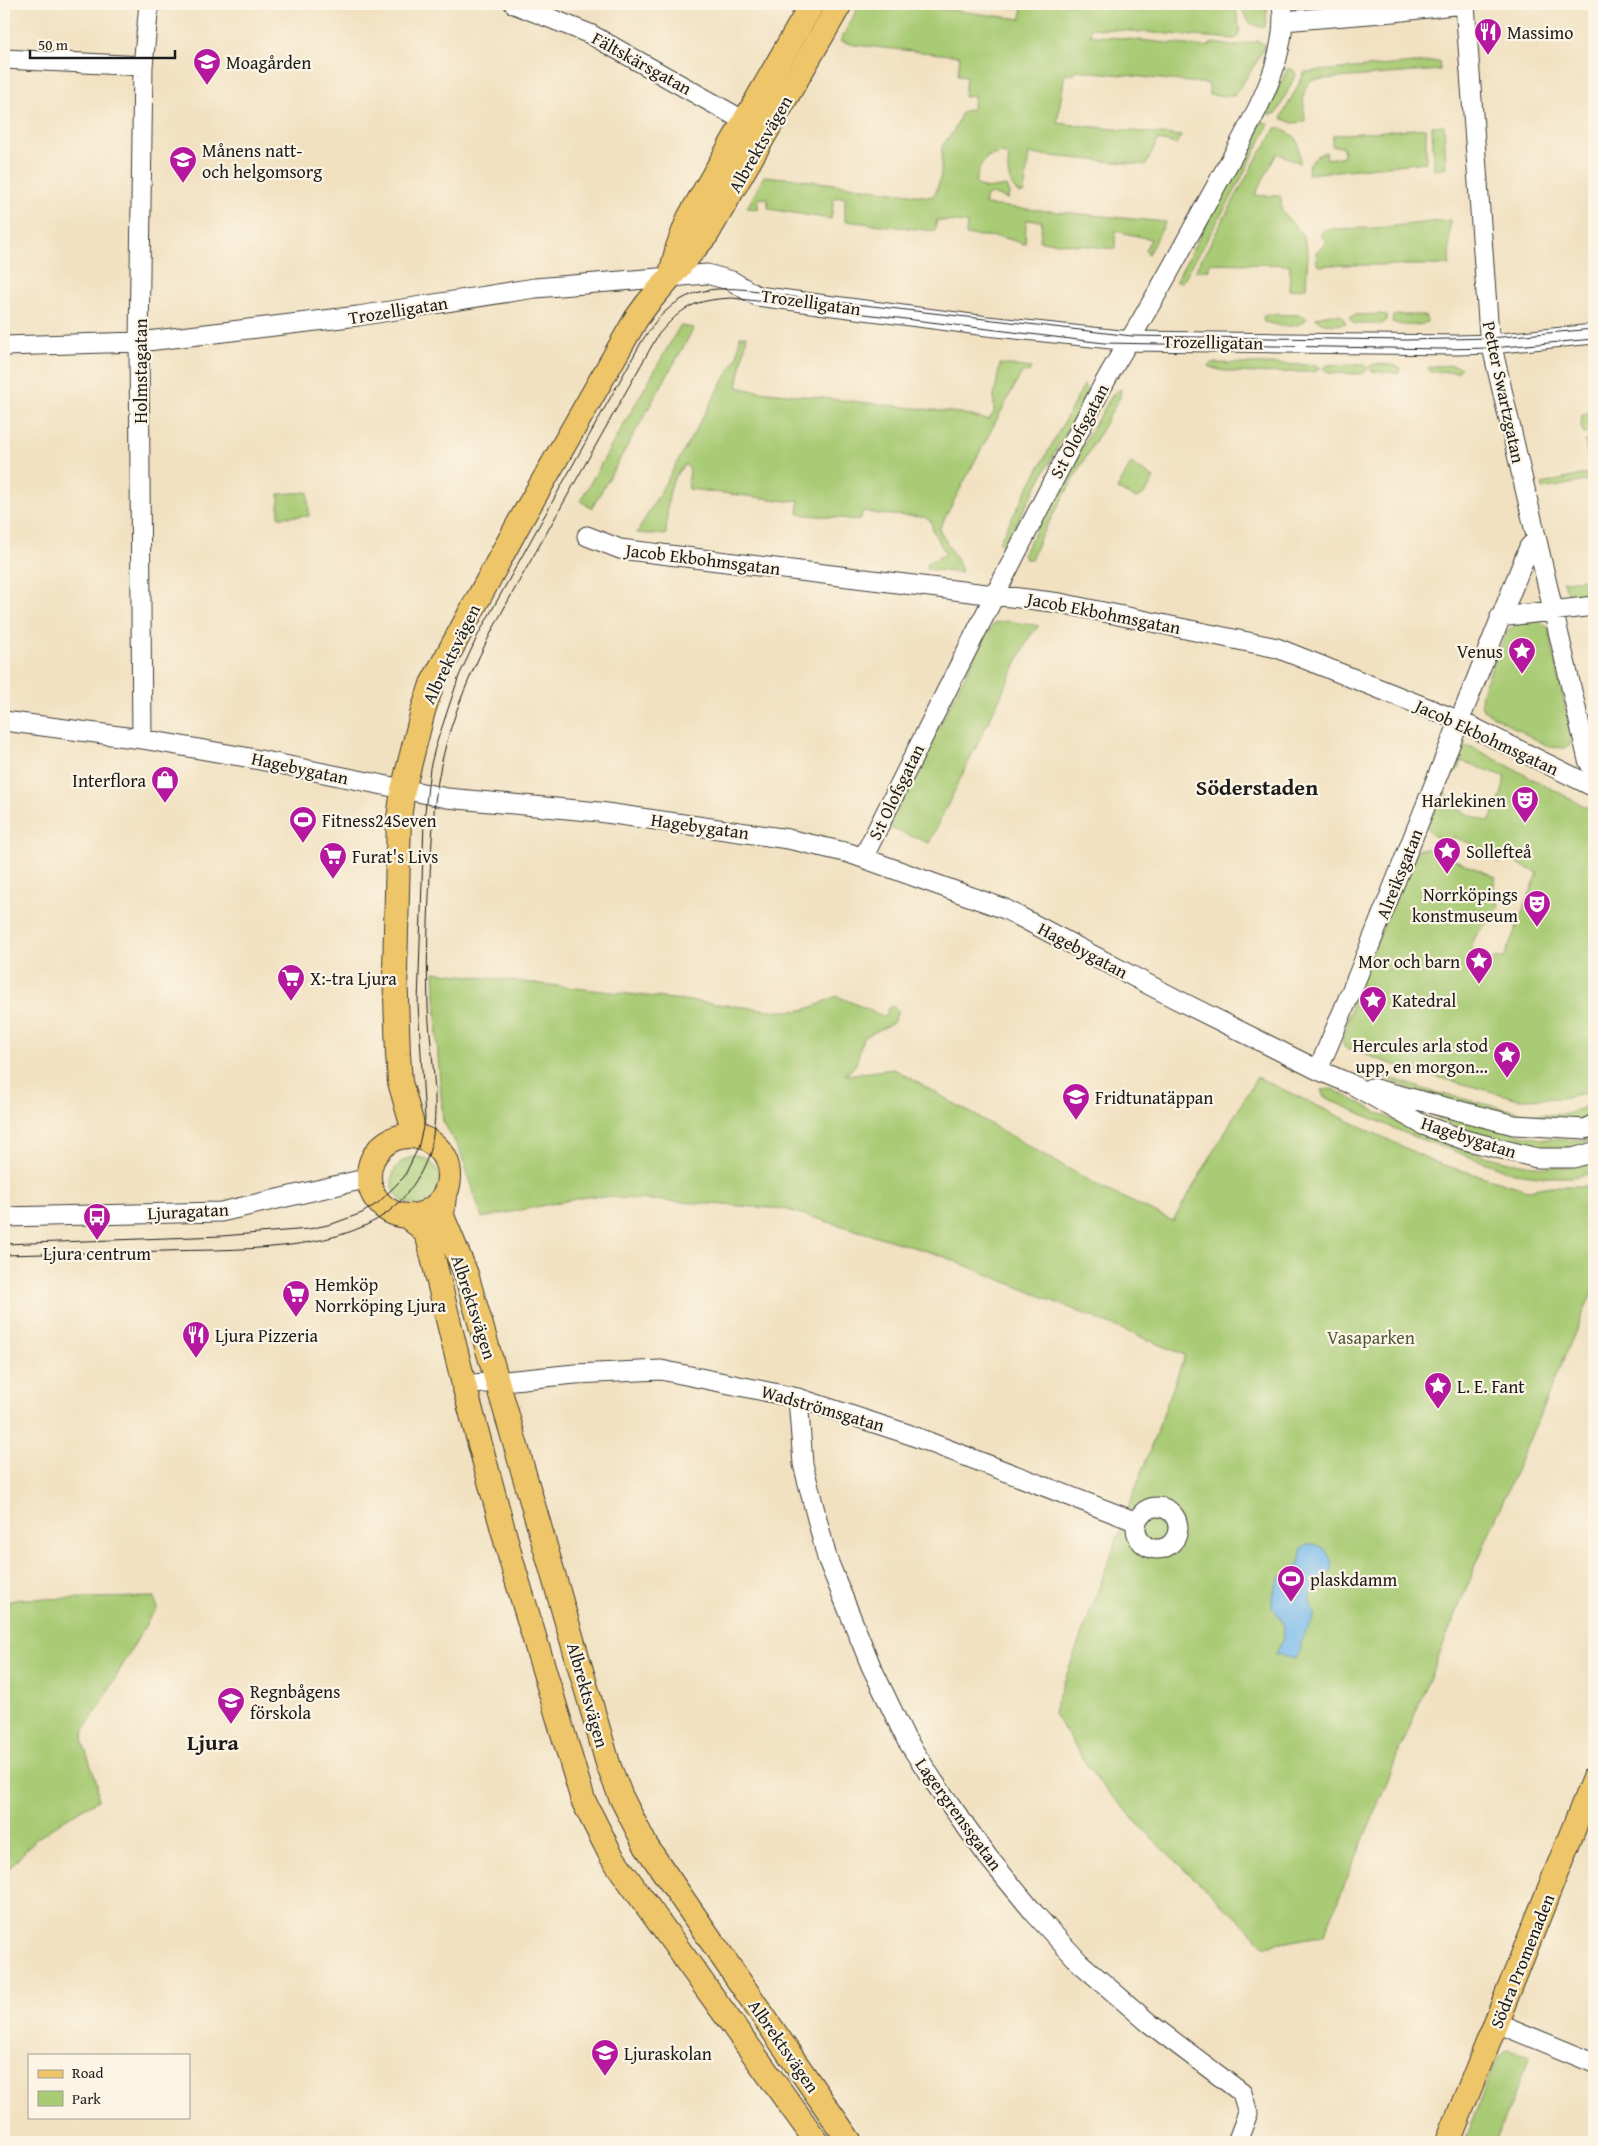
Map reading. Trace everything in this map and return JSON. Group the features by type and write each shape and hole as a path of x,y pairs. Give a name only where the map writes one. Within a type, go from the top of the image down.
{"main road":[{"name":"Albrektsvägen","path":"671,277 678,247 689,218 812,4"},
{"name":"Albrektsvägen","path":"415,1136 400,1082 395,969 399,818 403,790 423,711 432,684 445,657 627,334 646,304 707,234 840,4"},
{"name":"Albrektsvägen","path":"387,1143 400,1082"},
{"path":"400,1136 415,1136 432,1142 441,1150 447,1160 450,1172 449,1184 436,1207 424,1215 409,1218 388,1212 378,1203 371,1191 369,1178 371,1164 377,1152 387,1143 400,1136"},
{"name":"Albrektsvägen","path":"444,1195 442,1216 466,1274 609,1767 621,1797 646,1846 850,2142"},
{"name":"Albrektsvägen","path":"409,1218 422,1228 428,1237 464,1385 512,1563 583,1800 612,1857 817,2142"},
{"name":"Södra Promenaden","path":"1448,2142 1594,1778"}],"street":[{"name":"Holmstagatan","path":"142,739 139,342 142,66 149,4"},
{"name":"Fältskärsgatan","path":"514,4 590,34 766,133"},
{"path":"1282,12 1394,12 1463,4"},
{"name":"Petter Swartzgatan","path":"1463,4 1491,344 1588,760 1594,772"},
{"name":"S:t Olofsgatan","path":"863,858 994,594 1102,387 1130,341 1256,112 1274,68 1282,12"},
{"path":"4,59 142,66"},
{"name":"Trozelligatan","path":"4,346 139,342 358,316 535,288 707,274 732,281 757,296 987,326 1130,341 1491,344 1594,334"},
{"name":"Jacob Ekbohmsgatan","path":"587,536 620,549 1060,603 1277,648 1460,720 1594,787"},
{"name":"Alreiksgatan","path":"1318,1070 1500,617 1529,547 1536,540"},
{"path":"1500,617 1594,606"},
{"name":"Hagebygatan","path":"4,721 142,739 246,757 447,798 599,812 759,834 849,852 1005,909 1176,999 1318,1070 1351,1084 1423,1125 1465,1140 1537,1158 1573,1158 1594,1152"},
{"name":"Hagebygatan","path":"1351,1084 1418,1099 1514,1125 1586,1129 1594,1124"},
{"name":"Ljuragatan","path":"4,1217 221,1212 369,1178"},
{"name":"Wadströmsgatan","path":"464,1385 575,1374 661,1370 798,1398 926,1440 1137,1522"},
{"name":"Lagergrenssgatan","path":"798,1398 803,1464 827,1558 870,1666 906,1739 934,1782 988,1857 1035,1914 1080,1963 1149,2023 1242,2094 1248,2113 1237,2142"},
{"path":"1497,2023 1594,2063"}],"green space":[{"path":"860,4 870,4 898,10 899,4 904,4 1021,19 1022,9 993,4 1235,4 1240,30 1238,37 1234,39 1091,28 1090,35 1206,47 1213,43 1234,46 1258,41 1265,45 1258,60 1234,96 1209,95 1209,84 1076,70 1074,75 1065,73 1057,123 1181,136 1177,144 1158,140 1146,165 1029,154 1024,193 1019,194 1010,180 1009,155 1001,153 987,157 979,169 975,184 986,189 1006,186 1009,194 1008,199 991,194 985,197 985,205 1166,222 1148,254 1145,250 1151,239 1115,231 1115,249 1040,241 1042,221 1026,220 1025,244 1001,237 966,235 967,223 937,220 935,231 845,221 845,197 834,198 831,219 769,209 767,198 758,199 758,209 747,208 764,176 931,197 936,192 941,175 942,146 953,132 962,112 973,108 974,96 964,97 966,76 958,75 960,56 855,45 840,41"},
{"path":"1241,4 1268,4 1265,27 1251,24 1244,14"},
{"path":"1439,61 1440,70 1312,80 1305,88 1304,94 1305,122 1292,123 1281,118 1305,72"},
{"path":"1288,68 1296,74 1277,113 1271,115 1268,113 1269,106"},
{"path":"1261,122 1269,123 1267,129 1231,198 1184,279 1179,283 1176,281"},
{"path":"1444,125 1446,167 1434,170 1432,126"},
{"path":"1277,127 1297,139 1300,163 1277,153 1255,195 1281,197 1282,212 1303,235 1308,253 1306,288 1289,290 1290,265 1209,263 1209,270 1195,271 1257,158"},
{"path":"1426,128 1426,162 1308,174 1309,165 1318,155 1326,152 1327,159 1344,156 1343,147 1332,146 1333,135"},
{"path":"1450,220 1449,265 1320,266 1317,264 1316,252 1327,241 1320,235 1325,229 1376,228"},
{"path":"1266,314 1303,315 1307,319 1296,325 1281,326 1264,322 1263,317"},
{"path":"1331,314 1341,315 1346,323 1328,324 1317,320 1316,317"},
{"path":"1355,315 1387,315 1386,321 1382,324 1354,324 1350,320"},
{"path":"1419,315 1426,317 1427,322 1419,325 1410,325 1392,322 1393,316"},
{"path":"680,326 694,328 592,508 580,501"},
{"path":"740,336 747,336 737,387 960,413 988,420 994,413 994,397 1000,364 1031,368 1029,373 1022,372 939,529 961,568 961,573 926,569 927,563 946,554 933,531 931,521 924,517 878,514 863,511 860,520 798,514 799,500 787,501 689,489 690,471 686,464 679,471 671,487 666,535 637,533 737,357"},
{"path":"1211,363 1318,365 1321,368 1314,372 1259,373 1217,369 1209,366"},
{"path":"1364,364 1368,369 1362,374 1329,373 1323,368 1328,365"},
{"path":"1374,364 1392,365 1401,368 1398,373 1372,371 1369,367"},
{"path":"1453,365 1461,368 1458,372 1431,372 1428,368 1434,366"},
{"path":"1084,385 1088,392 1004,546 999,542"},
{"path":"1121,389 1120,397 1040,538 1031,559 1025,559 1023,554 1091,431 1113,394"},
{"path":"1594,410 1594,432 1584,434 1581,426 1582,415"},
{"path":"1594,439 1594,462 1591,462 1588,458 1585,441"},
{"path":"1131,463 1154,478 1145,492 1136,498 1117,489"},
{"path":"1594,472 1594,495 1591,480 1543,489 1542,484"},
{"path":"308,492 309,516 279,517 279,494"},
{"path":"1594,578 1594,594 1568,596 1563,581"},
{"path":"1539,620 1548,627 1571,734 1571,744 1565,748 1549,747 1483,710 1481,702 1482,692 1507,631 1517,624"},
{"path":"1008,621 1039,626 1030,636 929,843 888,827 986,634 995,623"},
{"path":"1464,747 1472,747 1594,811 1594,1089 1584,1093 1562,1098 1519,1099 1397,1066 1344,1047 1342,1040 1355,994 1410,863 1419,849 1428,849 1496,877 1493,888 1498,899 1498,908 1476,936 1472,945 1473,955 1484,958 1504,958 1538,873 1503,857 1500,863 1470,851 1472,844 1453,837 1451,843 1436,837 1429,831 1428,822 1432,810 1443,791 1453,804 1461,810 1489,822 1502,793 1504,776 1461,761 1460,768 1455,773 1449,769 1450,762"},
{"name":"Vasaparken","path":"434,972 779,1011 804,1010 837,996 885,1017 888,1008 892,1006 898,1011 893,1023 863,1038 856,1064 846,1075 894,1069 1104,1189 1173,1221 1257,1077 1437,1163 1528,1190 1551,1186 1594,1186 1594,1288 1483,1548 1324,1935 1266,1946 1156,1842 1096,1779 1053,1712 1185,1355 940,1255 785,1209 590,1196 482,1218 460,1151 443,1121"},
{"path":"1373,1072 1430,1091 1520,1112 1541,1115 1565,1114 1591,1105 1594,1112 1589,1117 1580,1121 1510,1115 1437,1098"},
{"path":"1333,1089 1392,1119 1459,1148 1529,1165 1562,1167 1594,1163 1594,1173 1573,1177 1546,1177 1514,1173 1409,1135 1324,1097 1321,1090"},
{"path":"1431,1113 1540,1139 1591,1140 1577,1146 1561,1149 1512,1144 1457,1128"},
{"path":"416,1157 425,1159 433,1164 438,1172 440,1181 438,1190 433,1198 425,1203 416,1205 407,1203 399,1198 394,1190 392,1181 394,1172 399,1164 407,1159"},
{"path":"155,1597 157,1610 150,1617 84,1730 83,1743 97,1783 98,1800 65,1819 35,1840 4,1874 4,1605 10,1601 21,1599"},
{"path":"1509,2050 1530,2056 1495,2142 1464,2142 1496,2060 1504,2051"}],"water":[{"name":"plaskdamm","path":"1307,1544 1323,1548 1331,1560 1332,1566 1326,1577 1312,1593 1310,1601 1314,1618 1303,1635 1300,1650 1295,1659 1276,1654 1283,1638 1284,1624 1272,1606 1272,1598 1279,1578 1299,1564 1302,1548"}],"tram line":[{"path":"4,1244 222,1236 309,1229 332,1224 362,1213 378,1203 404,1177 418,1148 425,1119 418,1004 424,821 430,768 435,748 459,676 478,635 642,341 659,318 680,300 694,293 710,290 744,289 794,297 1132,336 1406,340 1490,338 1594,329"},
{"path":"4,1255 250,1249 310,1242 338,1236 364,1226 387,1213 410,1190 430,1151 434,1125 435,1092 427,984 430,870 437,785 457,709 488,639 506,604 658,335 674,318 689,307 707,301 732,298 1104,343 1442,349 1492,348 1594,339"}],"place":[{"name":"Massimo","path":"1488,56"},
{"name":"Moagården","path":"207,86"},
{"name":"Månens natt- och helgomsorg","path":"183,184"},
{"name":"Venus","path":"1522,675"},
{"name":"Interflora","path":"165,804"},
{"name":"Harlekinen","path":"1525,824"},
{"name":"Fitness24Seven","path":"303,844"},
{"name":"Sollefteå","path":"1447,875"},
{"name":"Furat's Livs","path":"333,880"},
{"name":"Norrköpings konstmuseum","path":"1537,928"},
{"name":"Mor och barn","path":"1479,985"},
{"name":"X:-tra Ljura","path":"291,1002"},
{"name":"Katedral","path":"1373,1024"},
{"name":"Hercules arla stod upp, en morgon…","path":"1507,1079"},
{"name":"Fridtunatäppan","path":"1076,1121"},
{"name":"Ljura centrum","path":"97,1241"},
{"name":"Hemköp Norrköping Ljura","path":"296,1318"},
{"name":"Ljura Pizzeria","path":"196,1359"},
{"name":"L. E. Fant","path":"1438,1410"},
{"name":"plaskdamm","path":"1291,1603"},
{"name":"Regnbågens förskola","path":"231,1725"},
{"name":"Ljuraskolan","path":"605,2077"}],"district":[{"name":"Söderstaden","path":"1257,787"},
{"name":"Ljura","path":"213,1742"}]}
